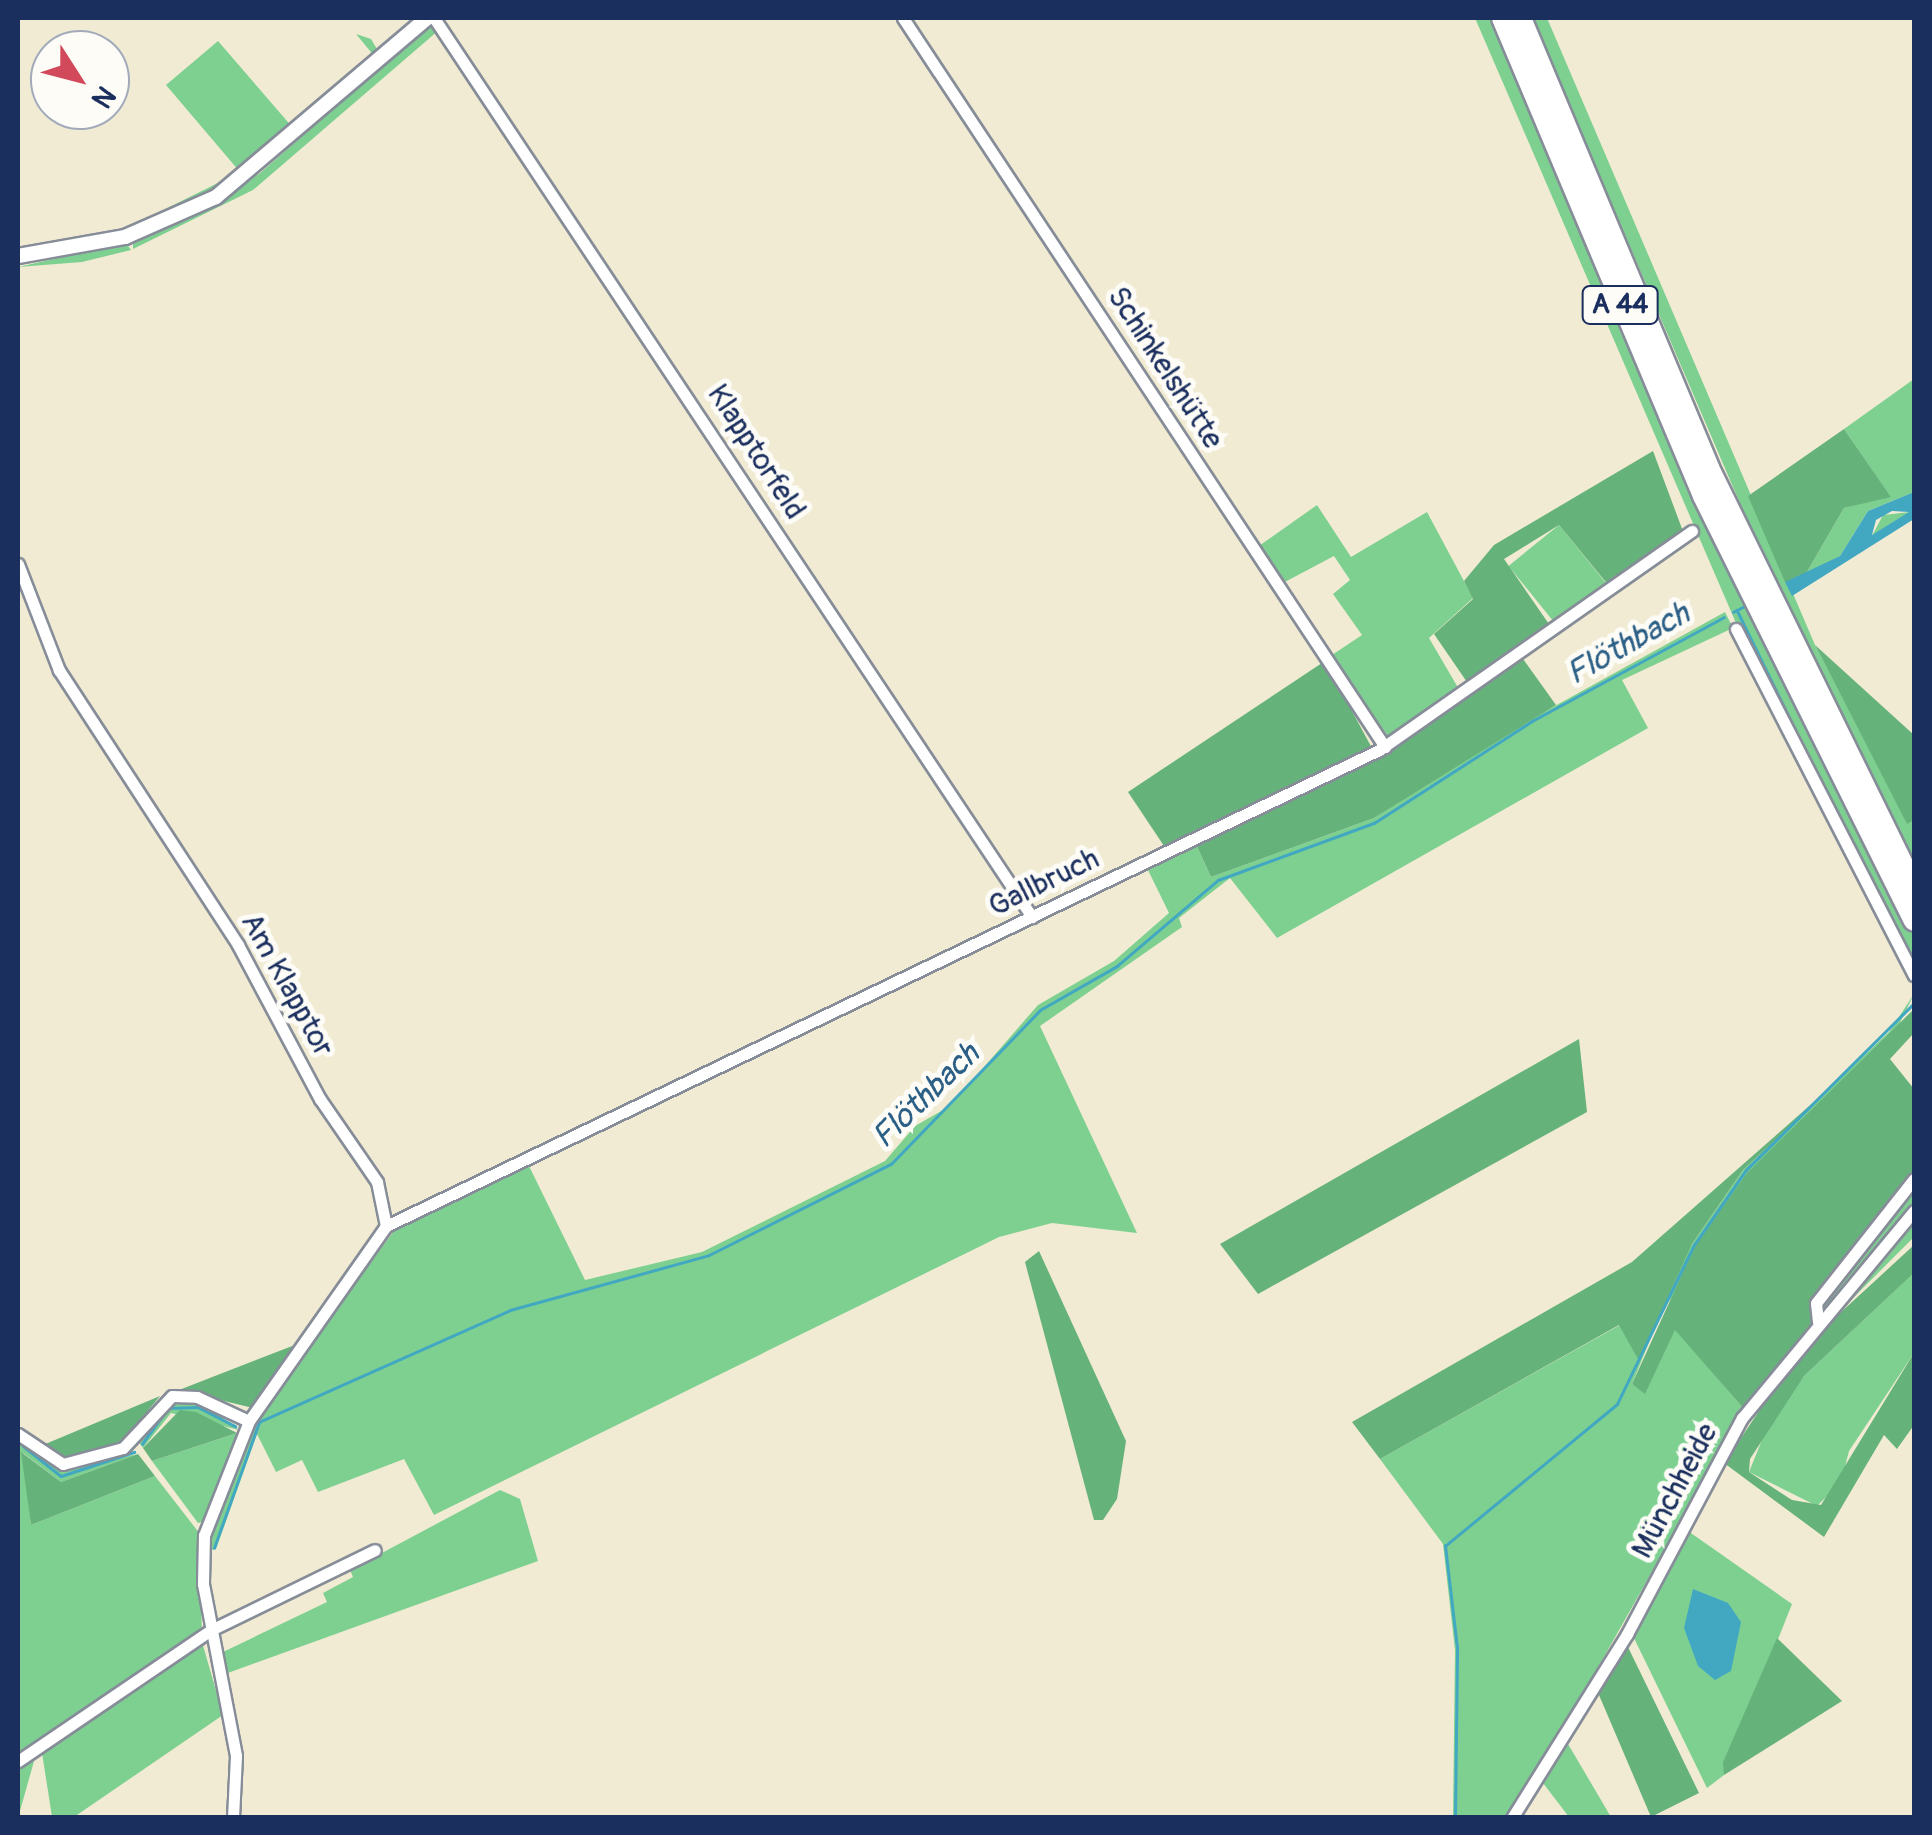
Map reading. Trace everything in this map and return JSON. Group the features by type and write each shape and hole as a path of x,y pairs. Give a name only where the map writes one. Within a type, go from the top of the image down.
{"highway":[{"name":"A 44","path":"1502,18 1754,585 1914,920"},
{"name":"A 44","path":"1521,18 1754,585"},
{"name":"A 44","path":"1771,621 1914,886"}],"street":[{"path":"18,256 125,237 216,196 431,18"},
{"name":"Klapptorfeld","path":"431,18 1032,917"},
{"name":"Schinkelshütte","path":"903,18 1385,747"},
{"name":"Gallbruch","path":"386,1226 1385,747 1692,532"},
{"name":"Am Klapptor","path":"18,564 59,670 238,945 378,1182 386,1226"},
{"path":"1736,629 1914,975"},
{"path":"1818,1322 1816,1304 1914,1180"},
{"name":"Münchheide","path":"1512,1818 1627,1634 1742,1418 1914,1211"},
{"path":"233,1818 236,1756 211,1630 202,1543 249,1421 386,1226"},
{"path":"18,1434 63,1464 123,1448 172,1396 197,1396 249,1421"},
{"path":"18,1761 211,1630 375,1550"}],"green space":[{"path":"1475,18 1492,18 1704,524 1914,937 1914,969 1736,623"},
{"path":"1532,18 1547,18 1815,645 1907,823 1914,820 1914,865 1775,585"},
{"path":"431,24 439,30 253,190 133,249 133,240 259,174"},
{"path":"356,34 371,39 377,49 375,60 284,141 220,189 124,232 18,251 127,228 240,172 166,85 218,41 293,128 375,57"},
{"path":"126,243 131,250 82,262 18,267"},
{"path":"1914,379 1914,492 1868,511 1840,556 1804,577 1844,508 1890,496 1844,429"},
{"path":"1844,429 1891,497 1844,508 1804,577 1785,582 1748,496"},
{"path":"1653,451 1684,534 1609,586 1559,525 1504,559 1551,627 1469,685 1434,634 1473,599 1464,581 1494,545"},
{"path":"1317,505 1351,557 1427,512 1473,598 1429,638 1460,691 1391,740 1329,657 1362,635 1333,594 1350,580 1334,556 1281,584 1256,548"},
{"path":"1910,512 1872,536 1883,515"},
{"path":"1559,525 1609,586 1558,627 1508,566"},
{"path":"1725,612 1733,628 1622,680 1648,728 1277,938 1230,878 1179,918 1182,927 1040,1026 1137,1233 1052,1223 999,1237 434,1515 404,1459 318,1492 302,1460 276,1472 257,1434 216,1549 204,1552 245,1433 397,1227 528,1164 585,1280 702,1252 885,1161 915,1126 950,1106 1038,1005 1114,961 1169,913 1146,866 1195,842 1211,877 1374,818 1495,739"},
{"path":"1815,645 1914,735 1914,820 1907,824"},
{"path":"1521,656 1556,705 1374,818 1211,877 1195,842 1387,749"},
{"path":"1325,661 1373,750 1166,849 1128,792"},
{"path":"1914,994 1894,1035 1663,1308 1632,1384 1645,1393 1675,1329 1744,1409 1536,1777 1505,1817 1453,1817 1455,1650 1443,1544 1380,1459 1620,1325 1639,1360 1659,1305 1692,1244 1743,1170 1889,1032"},
{"path":"1914,1009 1914,1033 1890,1059 1914,1089 1914,1175 1811,1306 1811,1324 1744,1409 1675,1330 1645,1394 1632,1384 1695,1246 1747,1173"},
{"path":"1579,1039 1587,1112 1258,1294 1220,1244"},
{"path":"1850,1070 1743,1170 1692,1244 1639,1361 1619,1325 1380,1459 1352,1422 1632,1262"},
{"path":"1914,1184 1914,1204 1820,1314 1816,1307"},
{"path":"1914,1217 1914,1237 1819,1332"},
{"path":"1914,1245 1914,1273 1804,1376 1750,1459 1749,1472 1792,1500 1821,1505 1914,1353 1914,1425 1897,1449 1884,1435 1824,1537 1724,1463 1801,1349"},
{"path":"1039,1251 1126,1441 1117,1499 1103,1520 1094,1520 1025,1262"},
{"path":"1914,1273 1914,1353 1849,1451 1841,1482 1817,1506 1749,1472 1772,1415 1804,1376"},
{"path":"300,1343 253,1408 179,1390"},
{"path":"160,1396 119,1446 66,1458 43,1445"},
{"path":"179,1398 200,1401 239,1430 171,1413 143,1448 138,1441 153,1417"},
{"path":"180,1410 196,1412 237,1433 152,1461 143,1448"},
{"path":"237,1433 205,1521 198,1523 152,1461"},
{"path":"18,1437 62,1470 138,1454 61,1482 23,1453 31,1525 155,1476 200,1534 202,1642 223,1715 74,1817 52,1817 40,1740 18,1756"},
{"path":"21,1452 61,1482 138,1454 155,1476 31,1525"},
{"path":"500,1490 520,1499 538,1561 225,1674 221,1653 327,1602 323,1593 353,1577 350,1570"},
{"path":"1688,1531 1792,1604 1724,1775 1707,1788 1632,1634"},
{"path":"1777,1638 1842,1701 1724,1775 1723,1762"},
{"path":"1626,1643 1699,1793 1651,1817 1599,1695"},
{"path":"1568,1744 1611,1817 1569,1817 1543,1783"},
{"path":"36,1754 18,1818 18,1767"}],"water":[{"path":"1914,492 1914,519 1792,596 1785,582 1840,556 1868,511","holes":["1892,511 1909,512 1872,535 1876,520"]},
{"path":"1693,1589 1728,1603 1741,1622 1731,1671 1715,1680 1698,1666 1684,1628"}],"waterway":[{"name":"Flöthbach","path":"1733,612 1743,607"},
{"path":"1737,610 1813,766"},
{"name":"Flöthbach","path":"214,1548 259,1422 510,1310 709,1255 891,1164 1040,1010 1117,966 1218,880 1374,823 1532,721 1724,617"},
{"path":"1903,942 1914,962"},
{"path":"1455,1818 1457,1648 1445,1546 1617,1404 1694,1245 1746,1170 1914,1003"},
{"name":"Flöthbach","path":"142,1444 168,1408 198,1407 235,1426"},
{"name":"Flöthbach","path":"23,1446 61,1476 134,1452"}]}
